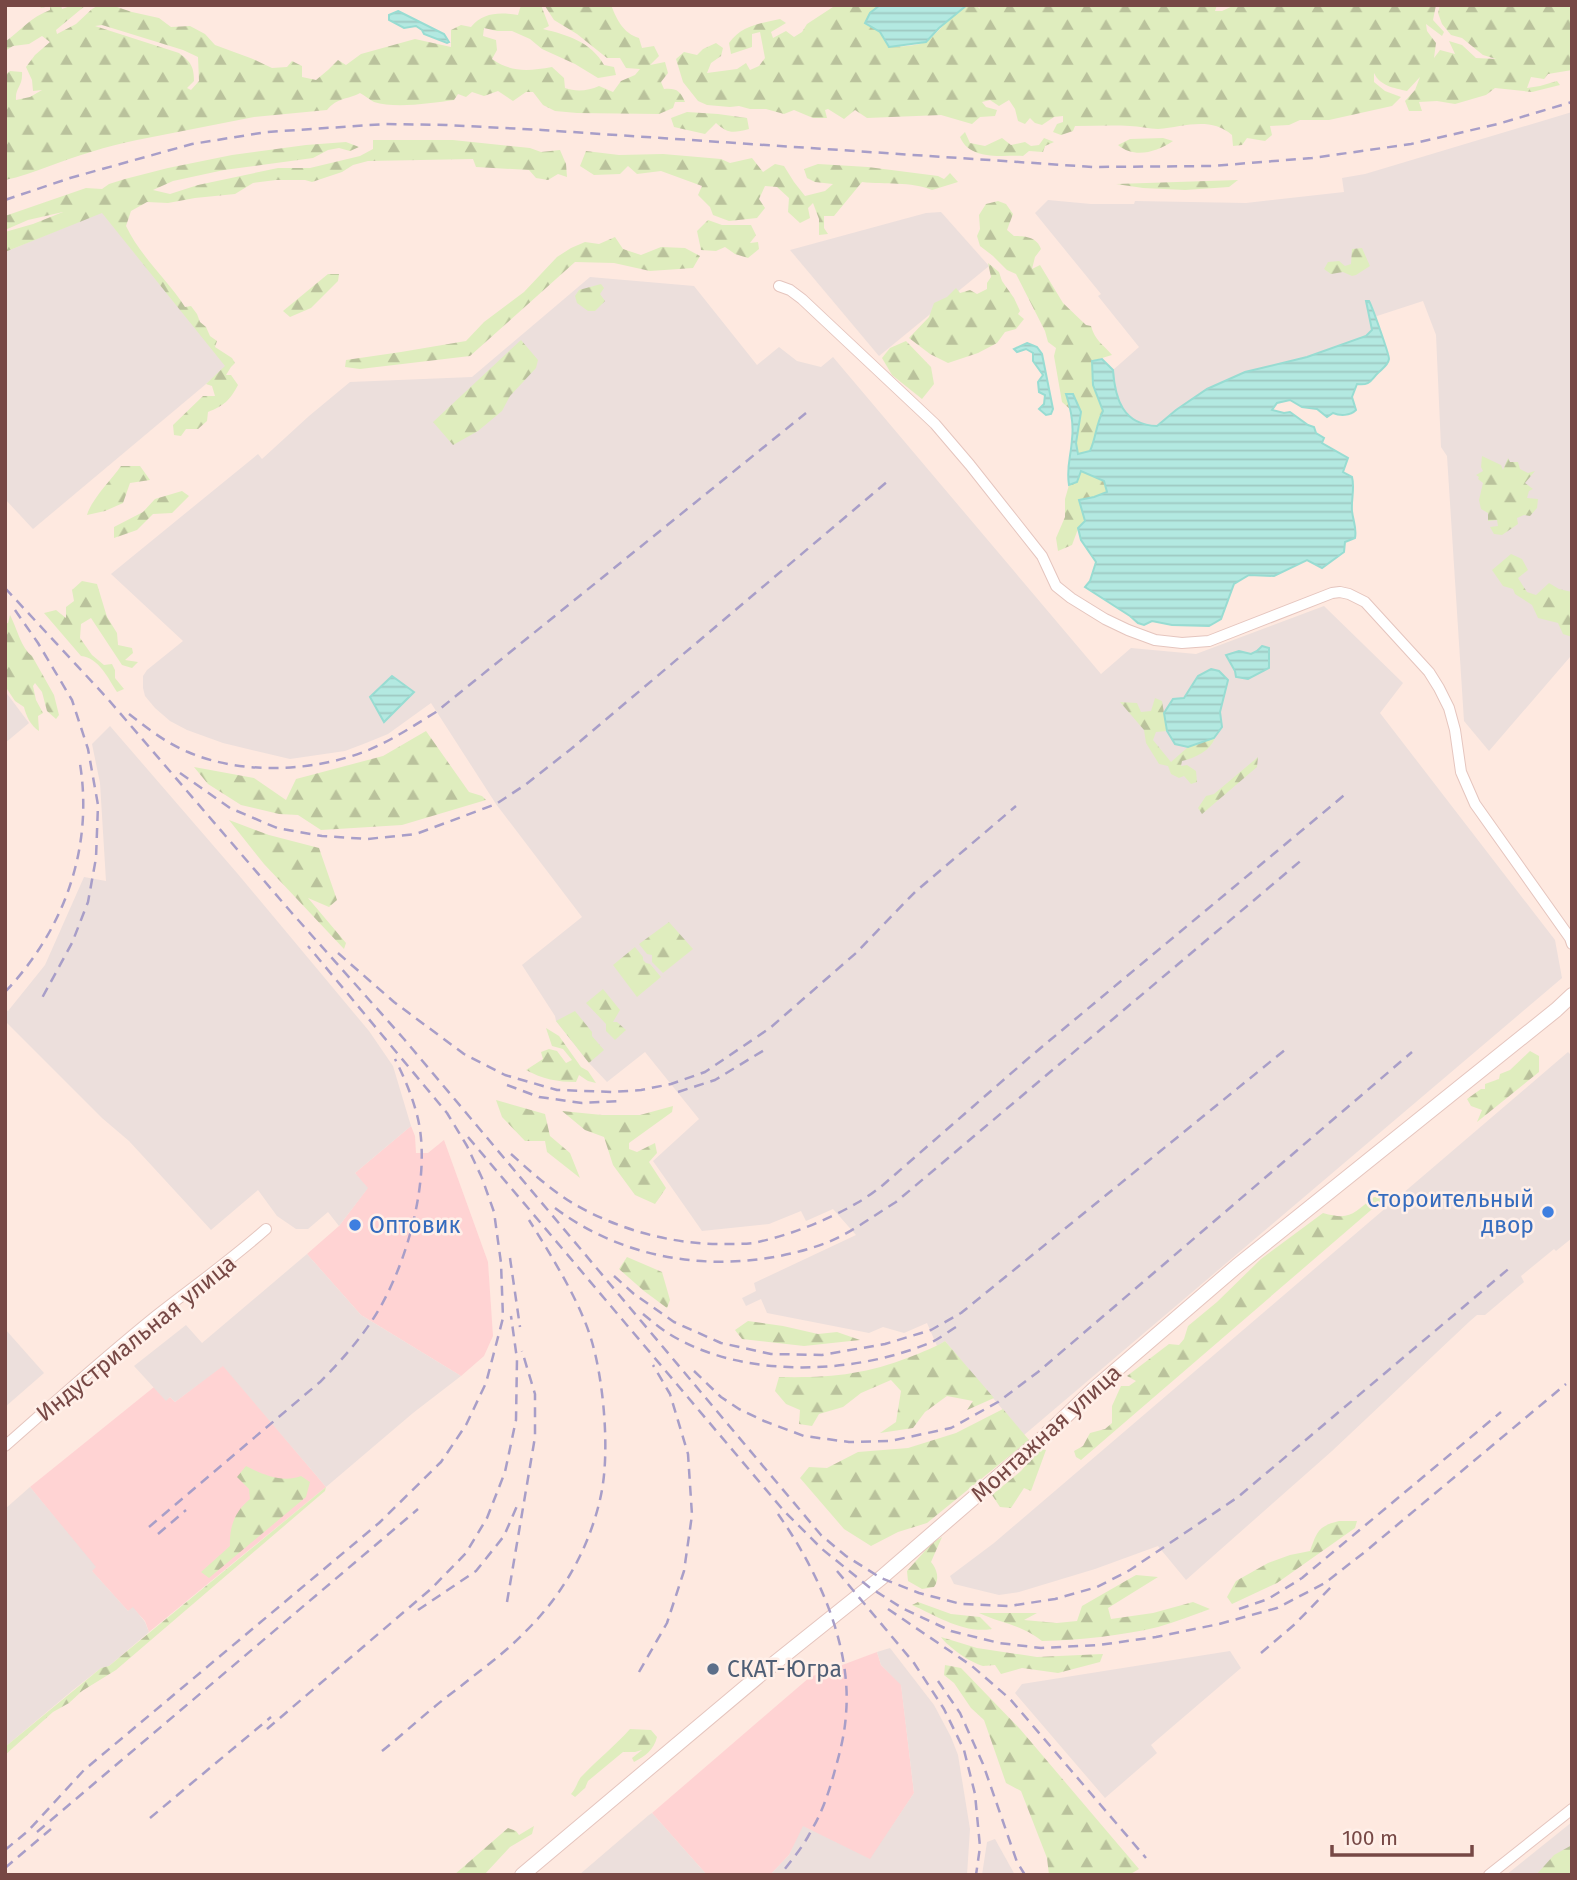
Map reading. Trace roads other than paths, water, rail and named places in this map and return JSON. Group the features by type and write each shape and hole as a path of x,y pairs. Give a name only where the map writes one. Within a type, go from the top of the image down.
{"street":[{"path":"779,286 802,299 934,424 1042,556 1056,586 1105,619 1155,640 1182,643 1209,641 1332,593 1349,593 1365,602 1429,672 1439,688 1449,708 1455,730 1461,772 1475,804 1572,944"},
{"name":"Монтажная улица","path":"522,1875 891,1569 1237,1265 1572,995"},
{"name":"Индустриальная улица","path":"5,1446 146,1325 232,1259 266,1229"},
{"path":"1489,1875 1572,1810"}],"water":[{"path":"880,5 967,5 926,42 889,47 880,32 865,23 870,13"},
{"path":"398,11 444,34 449,42 424,34 416,26 404,28 389,20 389,15"},
{"path":"1366,301 1371,305 1389,359 1370,381 1357,384 1352,397 1356,410 1345,415 1333,413 1327,417 1317,409 1302,407 1290,400 1277,403 1272,410 1290,412 1314,427 1316,433 1324,438 1322,443 1348,458 1343,472 1352,477 1355,538 1345,542 1344,552 1322,568 1307,560 1274,576 1249,575 1234,584 1221,619 1209,626 1172,625 1152,621 1144,625 1085,587 1090,581 1096,562 1081,540 1078,528 1085,521 1079,500 1107,492 1104,481 1081,471 1077,482 1069,485 1068,467 1073,427 1066,394 1073,394 1081,412 1076,443 1078,454 1090,451 1103,411 1093,385 1092,361 1102,359 1113,370 1119,400 1129,415 1136,421 1157,426 1207,389 1245,372 1307,357 1366,336 1372,330"},
{"path":"1027,343 1037,347 1042,354 1053,409 1051,414 1046,415 1039,409 1044,404 1045,395 1039,392 1038,382 1043,375 1033,361 1033,353 1026,349 1017,352 1014,349"},
{"path":"1262,646 1269,648 1269,668 1248,679 1236,677 1226,655 1239,651 1251,654"},
{"path":"1211,669 1219,671 1228,680 1220,712 1222,727 1214,738 1188,747 1175,744 1167,731 1164,713 1173,699 1184,698 1198,676"},
{"path":"392,676 414,692 384,722 370,697"}],"railway":[{"path":"5,200 70,178 192,144 267,132 386,124 542,130 1093,167 1212,166 1312,158 1411,144 1498,124 1572,102"},
{"path":"129,714 180,748 231,764 300,767 345,758 375,747 436,712 806,413"},
{"path":"180,773 230,808 277,828 322,836 367,839 416,834 496,804 571,749 888,481"},
{"path":"5,588 107,698 404,1039 821,1535 846,1556 881,1578 919,1593 961,1604 1009,1606 1055,1599 1097,1587 1130,1570 1238,1497 1512,1266"},
{"path":"15,610 72,700 88,749 98,805 96,858 88,902 72,943 42,998"},
{"path":"5,992 44,941 71,884 83,822 79,758"},
{"path":"511,1154 549,1187 574,1204 609,1221 667,1239 706,1244 753,1243 820,1222 857,1203 883,1185 1031,1056 1348,792"},
{"path":"338,953 394,1002 464,1054 505,1075 557,1090 612,1092 671,1084 705,1072 770,1028 856,953 915,892 1016,806"},
{"path":"555,1208 585,1228 617,1243 686,1260 757,1260 792,1253 835,1239 896,1202 1304,858"},
{"path":"5,1850 28,1831 84,1770 379,1523 441,1462 466,1425 486,1383 503,1318 501,1263 494,1212 482,1178 447,1113 308,946"},
{"path":"678,1092 715,1080 766,1049"},
{"path":"614,1276 634,1294 674,1322 721,1343 771,1354 822,1355 885,1344 931,1330 961,1313 1286,1049"},
{"path":"694,1371 721,1397 739,1409 804,1436 849,1442 890,1441 951,1428 998,1402 1038,1372 1412,1052"},
{"path":"149,1527 320,1382 358,1340 382,1304 394,1280 412,1226 421,1170 418,1119 395,1059"},
{"path":"507,1085 539,1097 582,1103 619,1101"},
{"path":"468,1137 784,1511 822,1549 869,1587 902,1608 951,1631 999,1643 1041,1648 1099,1645 1219,1624 1277,1608 1325,1583 1566,1384"},
{"path":"382,1751 500,1655 539,1618 573,1569 596,1514 605,1459 602,1397 596,1359 587,1327 573,1295 529,1220"},
{"path":"510,1258 520,1327"},
{"path":"643,1314 674,1337 707,1352 738,1361 771,1366 805,1367 873,1360 934,1341 961,1324"},
{"path":"267,1729 432,1588 466,1553 487,1518 505,1472 516,1420 517,1359 511,1316"},
{"path":"507,1602 535,1437 535,1394 522,1351"},
{"path":"639,1672 667,1623 684,1571 692,1515 688,1454 670,1394 653,1365"},
{"path":"1239,1609 1268,1599 1302,1578 1501,1412"},
{"path":"418,1610 476,1571 504,1536 517,1506"},
{"path":"37,1832 418,1509"},
{"path":"158,1534 186,1510"},
{"path":"778,1514 806,1559 829,1609 843,1661 846,1688 844,1733 826,1800 808,1837 780,1875"},
{"path":"837,1571 914,1663 944,1709 964,1750 975,1794 980,1847 976,1875"},
{"path":"1261,1653 1295,1624 1334,1584"},
{"path":"888,1609 972,1666 1010,1699 1146,1858"},
{"path":"938,1681 960,1713 983,1764 1017,1862 1025,1875"},
{"path":"150,1818 271,1717"},
{"path":"5,1868 51,1829"}],"place":[{"name":"Стороительный двор","path":"1548,1212"},
{"name":"Оптовик","path":"355,1225"},
{"name":"СКАТ-Югра","path":"713,1669"}]}
